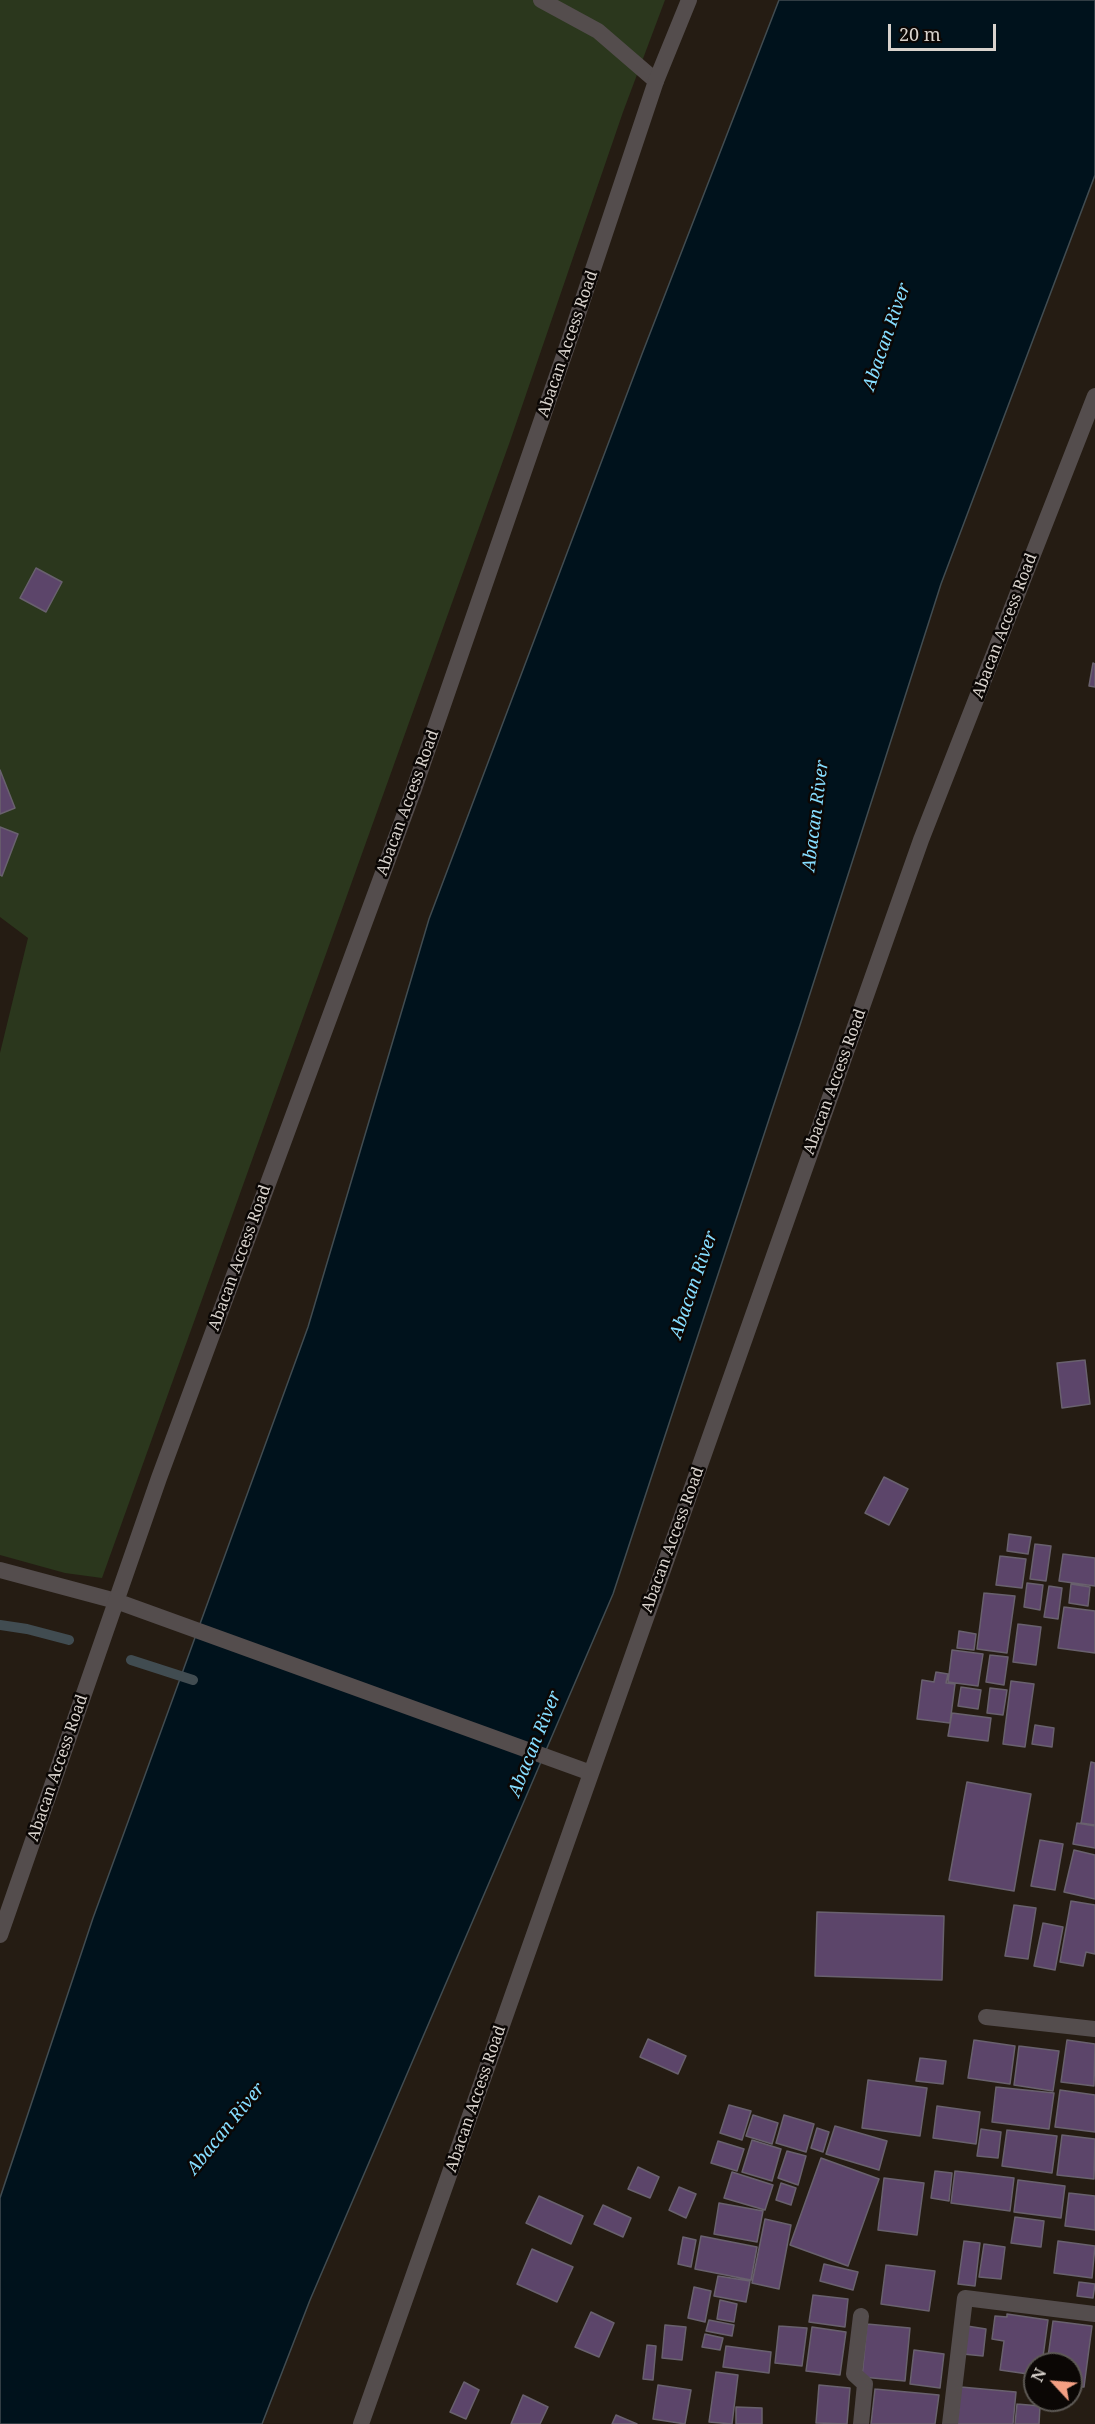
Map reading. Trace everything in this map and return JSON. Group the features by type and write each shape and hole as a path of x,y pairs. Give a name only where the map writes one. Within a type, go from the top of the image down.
{"street":[{"path":"541,0 598,31 656,81"},
{"name":"Abacan Access Road","path":"0,1935 159,1478 414,789 656,81 689,0"},
{"name":"Abacan Access Road","path":"361,2424 921,840 1095,396"},
{"path":"0,1570 116,1601 591,1773"},
{"path":"986,2017 1095,2029"},
{"path":"950,2424 965,2298 1095,2314"},
{"path":"861,2316 854,2374 865,2384 861,2424"}],"green space":[{"path":"0,0 665,0 623,112 509,444 102,1578 65,1573 0,1555 0,1053 28,938 0,917"}],"water":[{"name":"Abacan River","path":"779,0 1095,0 1095,175 941,584 800,1025 613,1594 310,2300 262,2424 0,2424 0,2198 93,1918 308,1327 429,919 642,354"}],"building":[{"path":"36,568 62,582 46,612 20,598"},
{"path":"1093,663 1095,664 1095,687 1089,686"},
{"path":"0,770 15,808 0,814"},
{"path":"0,827 18,834 2,876 0,875"},
{"path":"1085,1360 1090,1404 1062,1408 1057,1363"},
{"path":"884,1477 908,1489 889,1525 865,1513"},
{"path":"1009,1534 1031,1537 1028,1554 1007,1551"},
{"path":"1035,1544 1051,1546 1046,1581 1030,1579"},
{"path":"1063,1554 1095,1558 1095,1586 1059,1581"},
{"path":"1000,1556 1026,1559 1022,1588 996,1585"},
{"path":"1027,1583 1043,1585 1040,1610 1024,1607"},
{"path":"1071,1584 1090,1587 1088,1606 1069,1603"},
{"path":"1049,1586 1062,1588 1058,1619 1044,1617"},
{"path":"984,1593 1015,1596 1007,1653 977,1649"},
{"path":"1064,1607 1095,1611 1095,1653 1058,1648"},
{"path":"1018,1624 1041,1627 1036,1665 1013,1662"},
{"path":"959,1631 976,1634 974,1650 957,1648"},
{"path":"952,1650 983,1654 978,1686 948,1682"},
{"path":"990,1655 1008,1657 1004,1685 986,1682"},
{"path":"936,1672 948,1674 946,1683 955,1684 950,1723 917,1719 922,1680 934,1682"},
{"path":"1011,1681 1034,1684 1025,1747 1003,1744"},
{"path":"961,1687 981,1690 978,1709 958,1706"},
{"path":"990,1688 1007,1690 1003,1715 987,1713"},
{"path":"952,1713 991,1718 988,1741 948,1736"},
{"path":"1035,1725 1054,1728 1052,1747 1032,1744"},
{"path":"1091,1762 1095,1763 1095,1825 1081,1823"},
{"path":"967,1782 1031,1794 1014,1891 949,1880"},
{"path":"1077,1823 1095,1826 1095,1848 1073,1844"},
{"path":"1040,1840 1063,1844 1055,1890 1031,1886"},
{"path":"1074,1850 1095,1855 1095,1899 1064,1892"},
{"path":"1071,1901 1095,1905 1095,1954 1086,1952 1083,1966 1060,1962"},
{"path":"1014,1905 1036,1908 1028,1959 1005,1956"},
{"path":"817,1912 944,1916 942,1980 815,1976"},
{"path":"1043,1923 1063,1927 1055,1970 1034,1966"},
{"path":"648,2039 686,2056 678,2074 640,2057"},
{"path":"974,2040 1015,2046 1010,2084 968,2078"},
{"path":"1067,2040 1095,2044 1094,2086 1061,2082"},
{"path":"1019,2046 1059,2051 1053,2091 1014,2085"},
{"path":"920,2058 946,2061 943,2084 916,2081"},
{"path":"868,2080 927,2088 920,2136 862,2128"},
{"path":"996,2087 1054,2093 1049,2129 992,2122"},
{"path":"1060,2090 1095,2095 1095,2132 1055,2127"},
{"path":"729,2105 751,2111 742,2140 720,2133"},
{"path":"937,2106 980,2112 976,2144 933,2138"},
{"path":"753,2115 778,2123 772,2144 746,2136"},
{"path":"784,2115 814,2124 806,2152 776,2143"},
{"path":"835,2126 887,2141 879,2170 826,2154"},
{"path":"817,2128 829,2132 823,2152 811,2148"},
{"path":"981,2129 1001,2132 998,2158 977,2156"},
{"path":"1007,2130 1057,2136 1052,2173 1002,2166"},
{"path":"1062,2135 1095,2139 1094,2179 1057,2175"},
{"path":"752,2140 781,2149 772,2181 742,2172"},
{"path":"718,2141 744,2149 737,2171 711,2163"},
{"path":"787,2151 806,2156 798,2185 778,2178"},
{"path":"821,2158 879,2179 848,2266 790,2245"},
{"path":"638,2167 659,2177 650,2198 628,2189"},
{"path":"935,2171 952,2173 949,2201 931,2198"},
{"path":"955,2171 1014,2178 1010,2211 951,2203"},
{"path":"732,2172 773,2185 765,2210 724,2198"},
{"path":"884,2178 924,2183 917,2235 878,2230"},
{"path":"1018,2180 1065,2186 1061,2218 1014,2212"},
{"path":"781,2183 796,2188 791,2205 776,2200"},
{"path":"679,2187 696,2194 686,2218 669,2210"},
{"path":"1069,2193 1095,2196 1095,2230 1065,2226"},
{"path":"539,2196 583,2216 571,2244 526,2223"},
{"path":"719,2203 763,2211 757,2242 714,2234"},
{"path":"603,2205 631,2218 623,2237 594,2224"},
{"path":"1015,2217 1044,2221 1041,2247 1011,2243"},
{"path":"765,2219 791,2225 779,2289 752,2283"},
{"path":"701,2236 757,2247 751,2280 695,2269"},
{"path":"683,2237 696,2240 691,2267 678,2264"},
{"path":"964,2241 980,2243 975,2286 958,2284"},
{"path":"1058,2241 1095,2246 1092,2278 1054,2273"},
{"path":"984,2244 1005,2247 1001,2279 979,2277"},
{"path":"532,2249 573,2267 557,2302 517,2284"},
{"path":"824,2264 858,2272 853,2290 820,2281"},
{"path":"886,2265 935,2271 929,2311 881,2304"},
{"path":"718,2276 750,2281 746,2302 714,2296"},
{"path":"1079,2282 1095,2284 1093,2298 1077,2296"},
{"path":"694,2287 711,2291 705,2322 688,2318"},
{"path":"813,2295 848,2299 845,2327 809,2322"},
{"path":"720,2300 737,2304 734,2322 717,2319"},
{"path":"591,2312 614,2323 599,2357 575,2347"},
{"path":"1007,2314 1048,2320 1044,2352 1023,2352 1023,2373 1000,2370 1004,2341 992,2339 995,2316 1007,2317"},
{"path":"709,2320 734,2325 732,2336 706,2331"},
{"path":"1053,2321 1092,2326 1084,2387 1083,2352 1049,2352"},
{"path":"867,2324 910,2328 905,2381 862,2377"},
{"path":"665,2325 686,2327 682,2360 662,2358"},
{"path":"779,2326 807,2328 802,2366 775,2363"},
{"path":"967,2326 986,2329 983,2356 963,2354"},
{"path":"812,2327 846,2332 840,2375 806,2371"},
{"path":"705,2334 723,2338 720,2350 702,2347"},
{"path":"647,2345 656,2346 653,2380 643,2379"},
{"path":"726,2346 771,2352 769,2373 723,2367"},
{"path":"914,2350 944,2354 940,2388 910,2384"},
{"path":"716,2372 738,2375 732,2424 709,2422"},
{"path":"464,2382 479,2390 466,2419 450,2412"},
{"path":"658,2385 691,2390 685,2424 653,2419"},
{"path":"819,2385 850,2388 847,2424 816,2423"},
{"path":"961,2387 1016,2392 1013,2424 957,2424"},
{"path":"875,2389 939,2395 935,2424 871,2424"},
{"path":"523,2395 548,2407 540,2424 511,2424"},
{"path":"1017,2404 1023,2405 1023,2412 1040,2412 1039,2424 1015,2424"},
{"path":"736,2407 762,2408 762,2424 736,2424"},
{"path":"616,2415 637,2424 612,2424"}],"waterway":[{"path":"0,1625 27,1629 69,1640"},
{"path":"131,1660 193,1680"}]}
